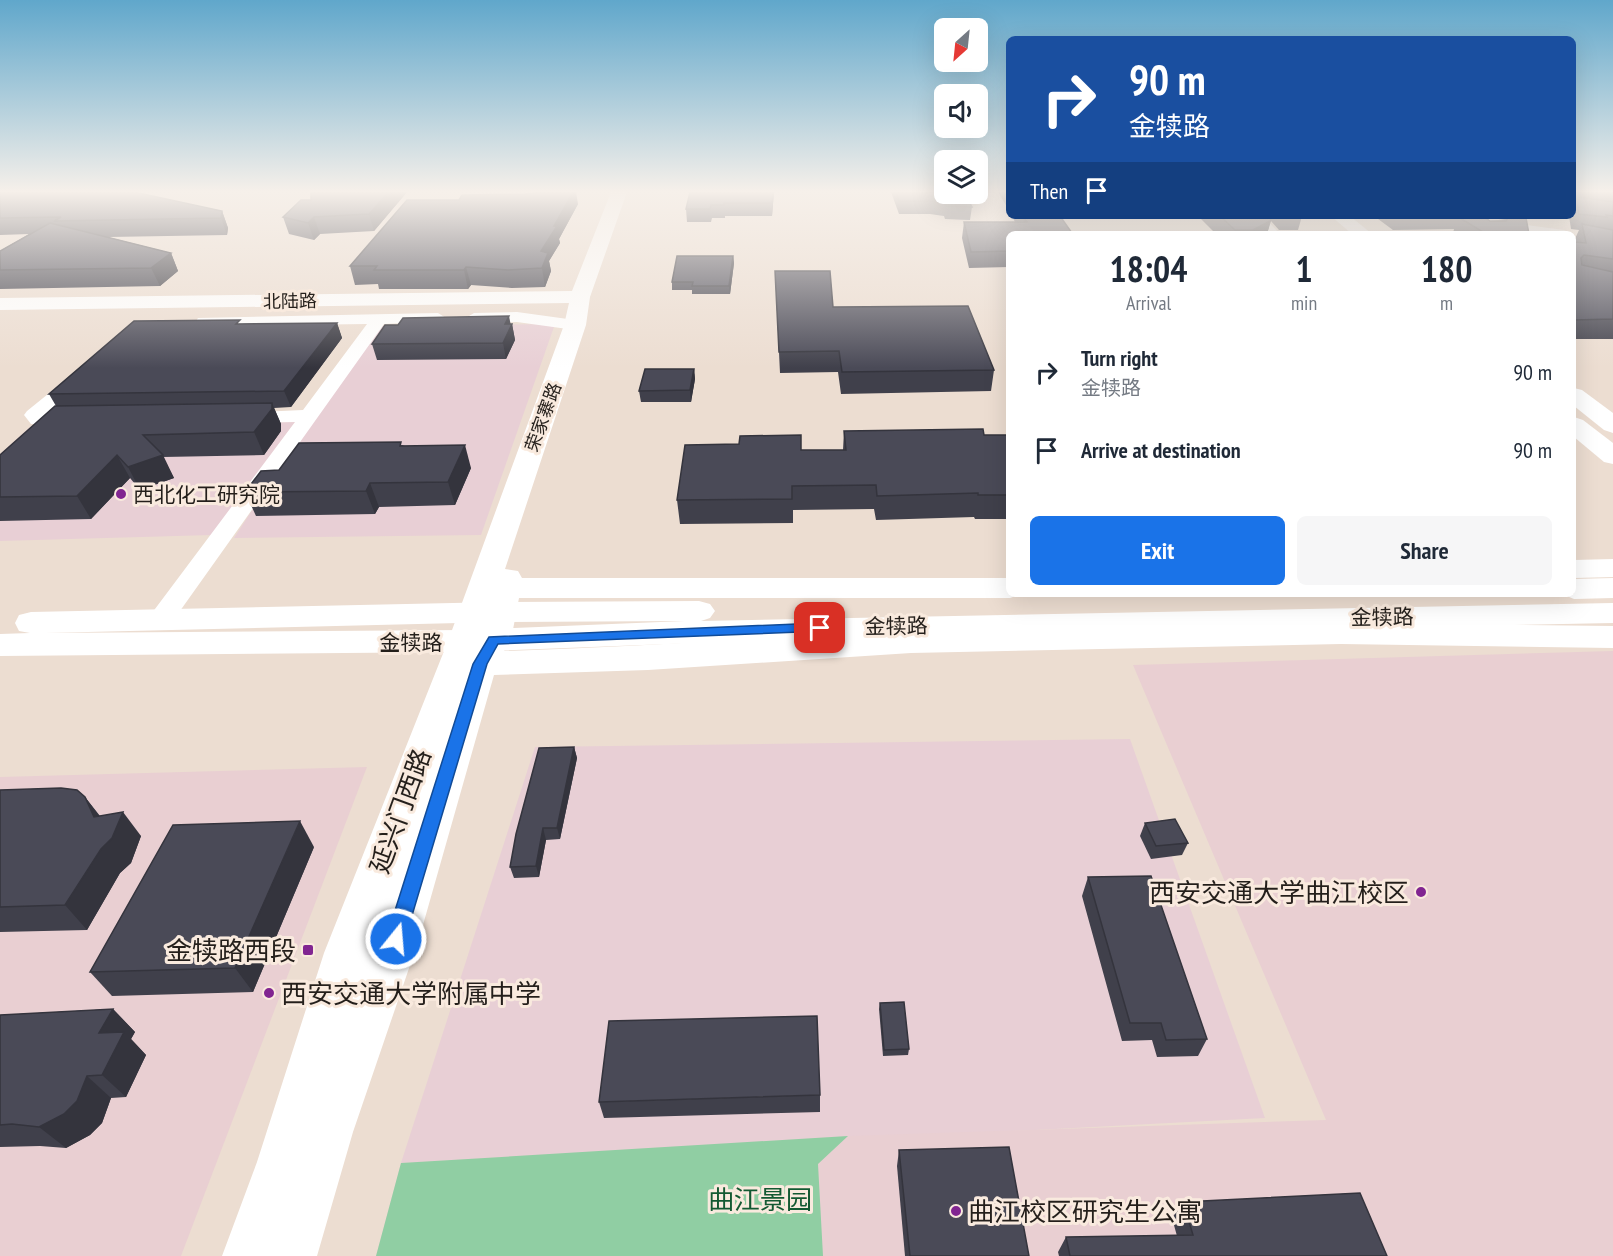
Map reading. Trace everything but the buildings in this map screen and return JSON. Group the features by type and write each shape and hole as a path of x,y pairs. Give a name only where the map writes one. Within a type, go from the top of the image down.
{"street":[{"name":"荣家寨路","path":"486,627 576,325 580,297 597,251"},
{"name":"荣家寨路","path":"486,627 588,327 603,300 614,251"},
{"name":"北陆路","path":"0,304 580,297"},
{"path":"191,322 517,317 576,325"},
{"path":"161,619 379,319"},
{"path":"96,363 34,415 38,420 97,419"},
{"path":"1576,397 1613,425"},
{"path":"227,417 309,416"},
{"path":"1576,427 1613,456"},
{"path":"1576,569 1613,568"},
{"path":"486,627 1006,588"},
{"path":"1576,589 1613,588"},
{"name":"金犊路","path":"0,645 486,627 889,608 1286,597"},
{"name":"金犊路","path":"0,623 161,619 486,627 821,628 1613,612"},
{"path":"486,627 648,658 860,643 935,641 1341,633 1613,638"},
{"name":"延兴门西路","path":"251,1256 284,1161 347,953 486,627"},
{"name":"延兴门西路","path":"288,1256 327,1132 396,939 486,627"}],"shaded area":[{"path":"555,324 481,535 234,538 372,326"},
{"name":"西北化工研究院","path":"295,422 212,535 0,541 0,454 30,427"},
{"name":"西安交通大学曲江校区","path":"1613,651 1613,1256 376,1256 401,1163 848,1136 1326,1120 1133,665"},
{"path":"1130,739 1265,1118 401,1163 535,747"},
{"path":"367,767 181,1256 0,1256 0,777"}],"green space":[{"name":"曲江景园","path":"848,1136 818,1164 823,1256 376,1256 401,1163"}],"place":[{"name":"西北化工研究院","path":"121,494"},
{"name":"西安交通大学曲江校区","path":"1421,892"},
{"name":"金犊路西段","path":"308,950"},
{"name":"西安交通大学附属中学","path":"269,993"},
{"name":"曲江校区研究生公寓","path":"956,1211"}],"route":[{"path":"396,939 480,664 494,640 820,628"}]}
